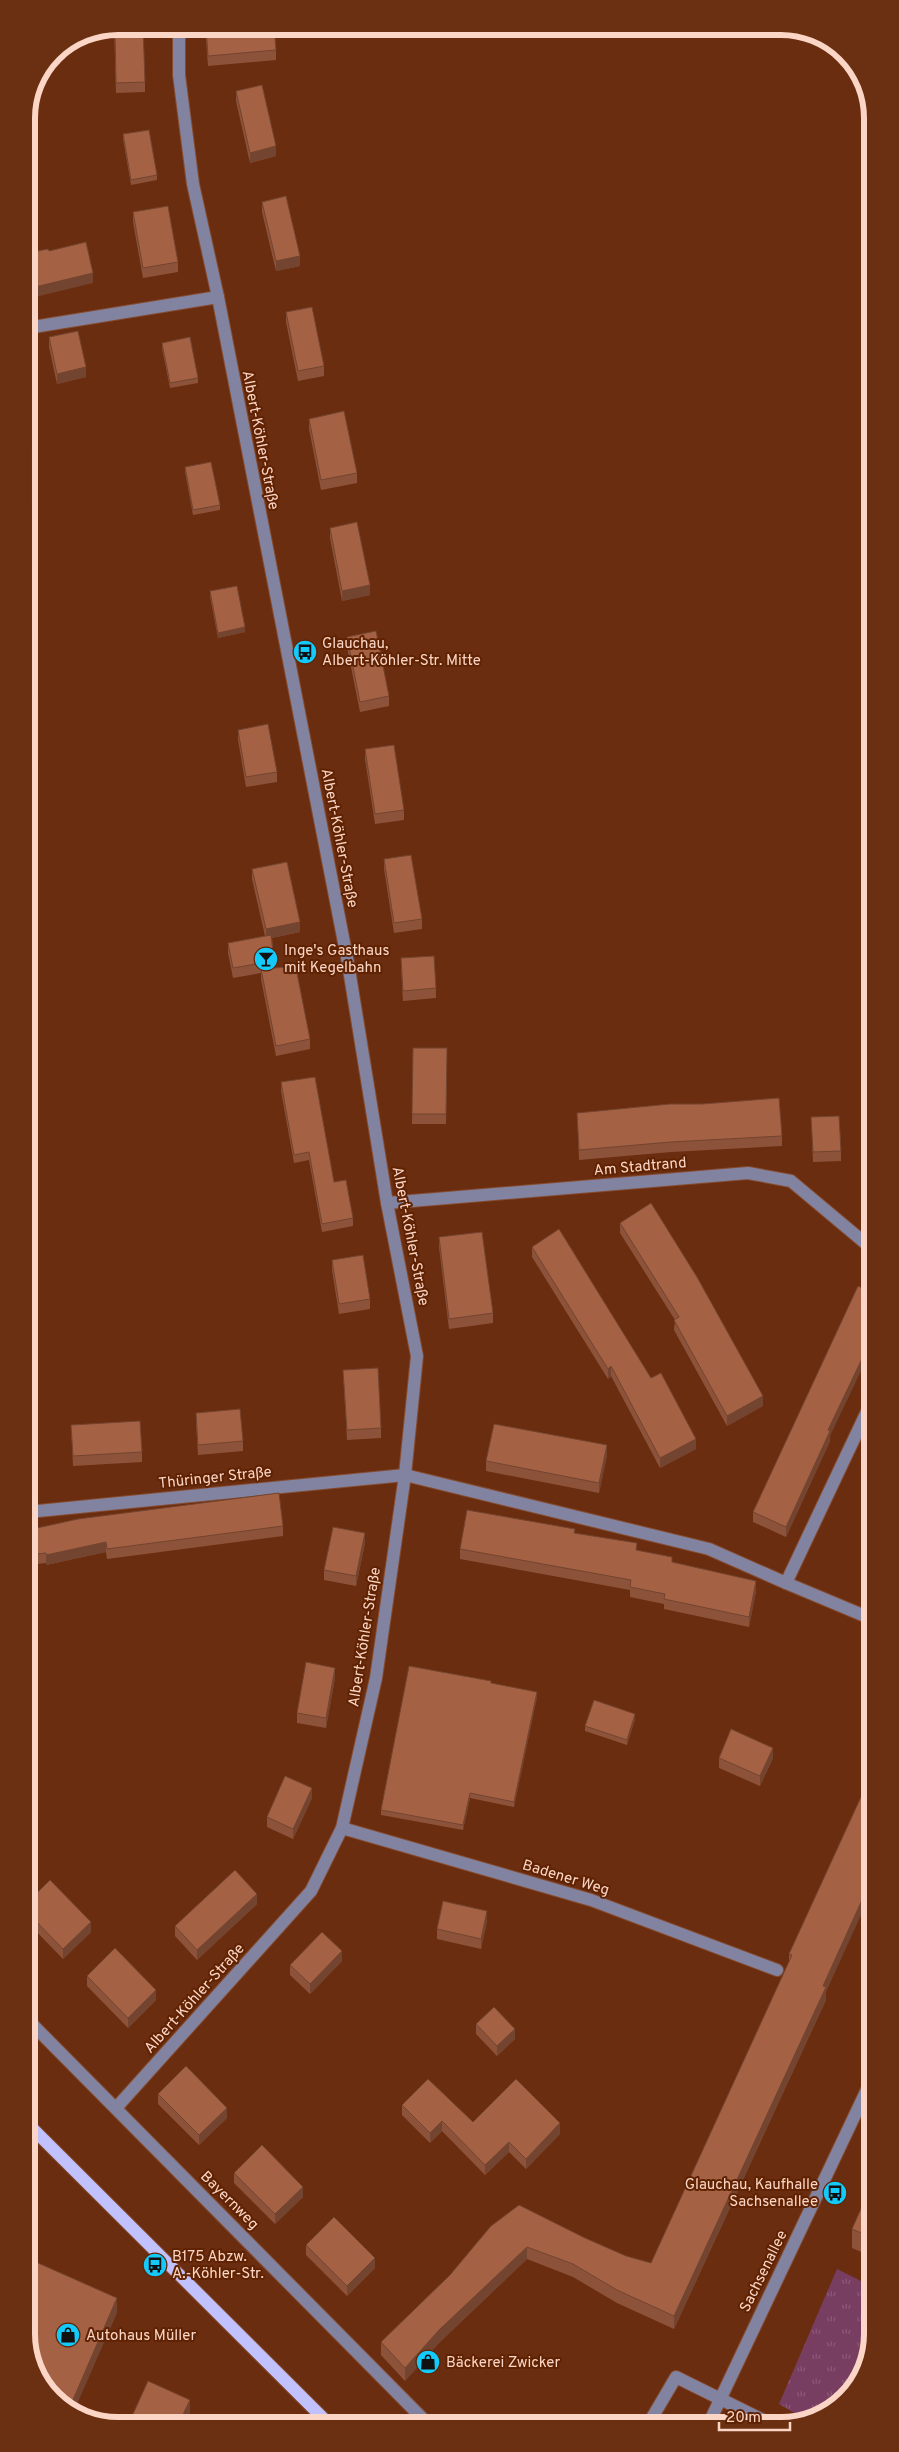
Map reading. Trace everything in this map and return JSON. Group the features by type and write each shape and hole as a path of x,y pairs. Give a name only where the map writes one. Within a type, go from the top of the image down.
{"main road":[{"path":"35,2131 322,2417"}],"street":[{"name":"Albert-Köhler-Straße","path":"116,2108 310,1891 342,1828 376,1678 405,1475 417,1356 387,1203 348,963 218,298 193,184 179,75 179,35"},
{"path":"35,327 218,298"},
{"name":"Am Stadtrand","path":"387,1203 748,1173 791,1181 864,1242"},
{"path":"786,1583 864,1418"},
{"path":"405,1475 709,1549 864,1616"},
{"name":"Thüringer Straße","path":"35,1511 405,1475"},
{"name":"Badener Weg","path":"342,1828 591,1900 777,1970"},
{"name":"Bayernweg","path":"35,2027 421,2417"},
{"name":"Sachsenallee","path":"711,2417 864,2096"},
{"path":"653,2417 676,2377 756,2417"}],"green space":[{"path":"837,2269 864,2282 864,2334 862,2350 860,2361 847,2385 827,2403 803,2414 798,2415 779,2404"}],"building":[{"path":"115,35 143,35 145,82 116,83"},
{"path":"207,35 275,35 276,50 208,56"},
{"path":"262,85 276,146 250,153 236,91"},
{"path":"149,130 157,175 131,180 123,134"},
{"path":"286,196 300,256 276,261 262,202"},
{"path":"168,206 178,262 143,268 133,212"},
{"path":"86,242 93,273 35,287 35,251 48,249 49,251"},
{"path":"312,307 324,366 298,371 286,312"},
{"path":"78,331 86,367 57,374 49,337"},
{"path":"190,337 198,378 170,383 162,343"},
{"path":"344,411 357,473 321,480 309,419"},
{"path":"211,462 220,505 193,510 185,467"},
{"path":"357,522 370,585 342,591 330,528"},
{"path":"237,586 245,627 218,633 210,591"},
{"path":"376,631 389,696 360,702 347,637"},
{"path":"268,724 277,772 246,777 238,730"},
{"path":"394,745 404,810 375,814 365,749"},
{"path":"411,855 422,919 394,923 384,859"},
{"path":"287,862 300,922 266,929 252,869"},
{"path":"271,935 274,961 233,968 228,943"},
{"path":"434,956 436,988 403,991 401,958"},
{"path":"287,967 289,974 297,973 310,1039 276,1046 261,969"},
{"path":"413,1048 447,1048 446,1114 412,1114"},
{"path":"315,1077 334,1182 346,1180 353,1218 322,1224 309,1152 294,1155 281,1082"},
{"path":"779,1098 782,1136 671,1142 579,1150 577,1113 670,1104 702,1104"},
{"path":"839,1116 841,1151 813,1152 811,1117"},
{"path":"651,1203 697,1277 763,1396 727,1416 674,1320 679,1317 620,1223"},
{"path":"559,1229 651,1378 661,1373 696,1439 660,1458 611,1366 608,1369 532,1247"},
{"path":"482,1232 493,1313 449,1319 439,1237"},
{"path":"363,1255 370,1299 339,1304 332,1260"},
{"path":"858,1286 864,1289 864,1355 828,1430 830,1431 786,1527 753,1512"},
{"path":"378,1368 381,1428 347,1430 343,1370"},
{"path":"240,1409 243,1441 198,1445 196,1413"},
{"path":"140,1421 142,1452 73,1456 71,1425"},
{"path":"494,1424 607,1445 599,1483 486,1461"},
{"path":"279,1493 283,1526 107,1549 106,1542 46,1555 46,1553 35,1554 35,1528 78,1519"},
{"path":"467,1510 575,1529 574,1533 637,1543 636,1550 672,1557 672,1562 756,1581 749,1617 664,1599 665,1594 630,1587 631,1580 460,1549"},
{"path":"333,1527 365,1533 356,1576 324,1570"},
{"path":"306,1662 335,1668 326,1718 297,1713"},
{"path":"409,1666 491,1681 491,1683 537,1692 514,1802 470,1793 463,1825 381,1810"},
{"path":"594,1700 635,1714 627,1740 585,1726"},
{"path":"731,1729 773,1748 760,1776 719,1758"},
{"path":"285,1776 312,1788 293,1829 267,1817"},
{"path":"864,1790 864,1896 823,1986 826,1987 674,2316 617,2290 573,2264 527,2247 439,2330 405,2368 381,2342 450,2275 491,2226 519,2205 585,2238 626,2256 651,2263 792,1955 789,1954"},
{"path":"235,1870 257,1894 197,1950 175,1926"},
{"path":"50,1880 91,1922 63,1949 35,1920 35,1895"},
{"path":"443,1901 487,1911 481,1939 437,1929"},
{"path":"322,1932 342,1951 310,1984 290,1965"},
{"path":"115,1948 156,1990 128,2018 87,1976"},
{"path":"494,2007 515,2029 497,2046 476,2024"},
{"path":"186,2066 227,2108 199,2135 158,2094"},
{"path":"428,2079 473,2122 516,2079 560,2123 526,2159 509,2142 485,2165 442,2121 430,2133 402,2105"},
{"path":"262,2145 303,2187 275,2214 234,2173"},
{"path":"864,2202 864,2234 852,2229"},
{"path":"334,2217 375,2258 347,2286 306,2245"},
{"name":"Autohaus Müller","path":"35,2262 117,2298 72,2403 59,2393 49,2380 38,2356 35,2334"},
{"path":"148,2381 190,2400 182,2417 132,2417"}],"place":[{"name":"Glauchau, Albert-Köhler-Str. Mitte","path":"305,652"},
{"name":"Inge's Gasthaus mit Kegelbahn","path":"266,959"},
{"name":"Glauchau, Kaufhalle Sachsenallee","path":"835,2193"},
{"name":"B175 Abzw. A.-Köhler-Str.","path":"155,2265"},
{"name":"Autohaus Müller","path":"68,2335"},
{"name":"Bäckerei Zwicker","path":"428,2362"}]}
